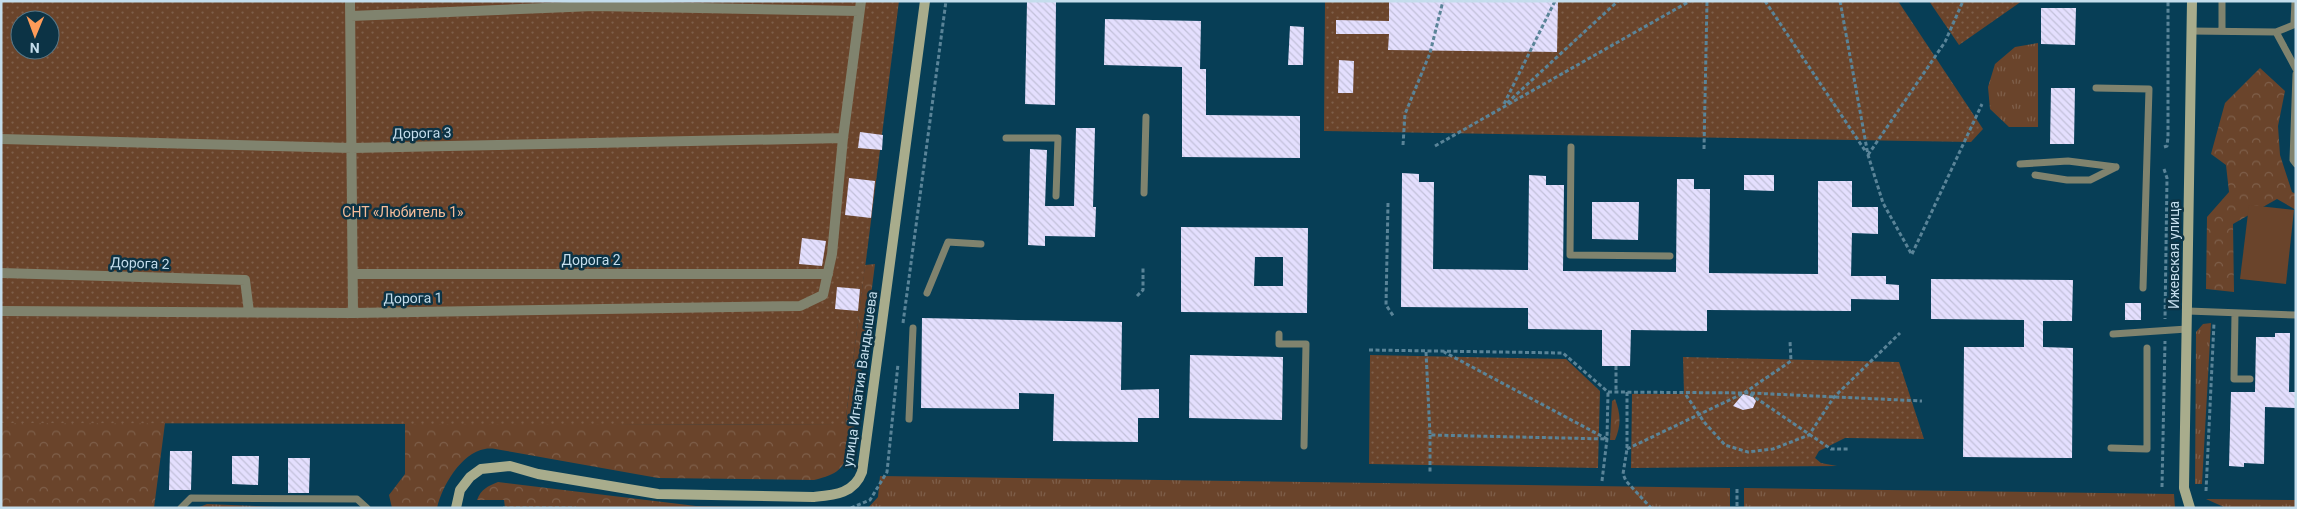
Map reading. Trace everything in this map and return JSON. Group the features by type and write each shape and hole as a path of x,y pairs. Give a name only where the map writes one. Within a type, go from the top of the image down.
{"street":[{"path":"350,1 353,313"},
{"name":"улица Игнатия Вандышева","path":"456,508 460,490 481,469 510,466 538,474 658,494 813,497 837,495 849,490 858,481 862,472 873,404 885,293 925,1"},
{"name":"Ижевская улица","path":"2190,508 2184,488 2192,1"},
{"path":"351,16 594,6 860,6 832,254 828,274"},
{"name":"Дорога 3","path":"1,139 352,148 844,138"},
{"name":"Дорога 2","path":"1,273 245,280 249,312"},
{"name":"Дорога 2","path":"354,274 828,274"},
{"name":"Дорога 1","path":"1,311 353,313 800,306 823,295 828,274"}],"lane":[{"path":"2222,1 2222,31"},
{"path":"2191,31 2276,32 2295,24 2295,1"},
{"path":"2276,32 2296,69"},
{"path":"2296,74 2293,160 2296,164"},
{"path":"2096,88 2149,89 2143,288"},
{"path":"1144,193 1146,118"},
{"path":"1006,138 1058,138 1056,196"},
{"path":"1571,147 1570,255 1670,256"},
{"path":"2020,164 2068,161 2116,168 2090,180 2067,180 2035,175"},
{"path":"927,293 948,242 981,244"},
{"path":"2188,311 2296,314"},
{"path":"2235,313 2234,379 2250,379"},
{"path":"909,419 913,328"},
{"path":"2113,334 2187,329"},
{"path":"1279,334 1279,344 1306,344 1304,446"},
{"path":"2110,448 2147,449 2147,348"},
{"path":"181,508 191,498 358,499 367,508"}],"path":[{"path":"902,332 946,1"},
{"path":"1402,145 1405,114 1430,53 1443,1"},
{"path":"1502,107 1555,1"},
{"path":"1502,107 1618,1"},
{"path":"1435,146 1690,1"},
{"path":"1704,149 1707,1"},
{"path":"1766,1 1868,154"},
{"path":"1840,1 1868,154 1883,203 1912,255 1982,104"},
{"path":"1868,154 1944,42 1963,1"},
{"path":"2164,147 2167,146 2168,138 2168,1"},
{"path":"1388,202 1386,305 1394,317"},
{"path":"1137,296 1143,290 1143,268"},
{"path":"2206,491 2215,312"},
{"path":"1686,394 1699,414 1725,445 1748,452 1773,449 1809,434 1834,397 1900,333"},
{"path":"1628,449 1744,393 1791,361 1790,341"},
{"path":"1369,350 1563,353 1608,392 1750,393 1922,401"},
{"path":"1426,352 1430,472"},
{"path":"1444,352 1607,439"},
{"path":"851,508 870,500 887,472 899,360"},
{"path":"1616,366 1616,392"},
{"path":"1602,481 1607,439 1608,392"},
{"path":"1627,392 1628,449 1623,474 1626,481 1651,508"},
{"path":"1750,393 1831,449 1848,449"},
{"path":"1430,435 1607,439"},
{"path":"1738,489 1738,508"},
{"path":"503,508 576,508"}],"green space":[{"name":"СНТ «Любитель 1»","path":"1,1 899,1 845,425 1,423"},
{"path":"1325,1 1898,1 1983,129 1971,142 1324,131"},
{"path":"1929,1 2022,1 1959,45"},
{"path":"2038,43 2038,127 2009,127 1990,109 1988,87 1995,64 2015,47"},
{"path":"2260,68 2285,91 2278,126 2280,155 2292,192 2296,194 2296,210 2277,199 2233,224 2234,292 2206,289 2207,217 2229,192 2226,165 2211,154 2225,103"},
{"path":"2249,205 2294,210 2286,284 2240,279"},
{"path":"875,264 852,446 846,461 839,470 829,476 814,480 658,478 497,449 487,449 476,452 468,457 454,472 443,490 437,508 392,508 389,495 405,474 405,423 845,425 865,265"},
{"path":"2211,323 2202,484 2195,484 2196,332 2203,324"},
{"path":"1370,355 1566,359 1600,391 1598,468 1369,464"},
{"path":"1683,357 1899,362 1924,439 1845,438 1819,451 1815,458 1821,463 1837,466 1631,468 1632,394 1684,394"},
{"path":"1615,399 1619,415 1619,425 1615,440 1610,440 1612,401"},
{"path":"1,423 165,423 154,508 1,508"},
{"path":"880,476 1730,488 1730,508 868,508 878,497"},
{"path":"498,482 696,506 808,508 505,508 504,500 477,500 485,488"},
{"path":"1744,488 2174,494 2175,508 1744,508"},
{"path":"2206,499 2296,500 2296,508 2226,508"},
{"path":"207,504 306,508 197,508"}],"building":[{"path":"1027,1 1056,1 1055,105 1025,104"},
{"path":"1389,1 1558,1 1557,52 1388,50 1389,34 1336,34 1336,20 1389,21"},
{"path":"2041,8 2076,8 2075,45 2041,44"},
{"path":"1105,19 1201,21 1200,69 1206,69 1206,115 1300,116 1300,158 1182,157 1182,67 1104,65"},
{"path":"1290,26 1304,27 1303,65 1288,65"},
{"path":"1339,60 1354,61 1353,93 1338,93"},
{"path":"2051,88 2075,88 2074,144 2050,144"},
{"path":"1076,128 1095,128 1093,207 1096,207 1095,237 1045,236 1045,246 1028,245 1030,149 1047,150 1045,206 1074,206"},
{"path":"860,132 883,135 882,150 858,148"},
{"path":"1402,173 1419,174 1419,182 1434,182 1433,269 1528,270 1529,175 1546,176 1546,185 1564,185 1563,271 1676,272 1677,179 1694,179 1694,189 1710,189 1709,273 1818,274 1818,181 1852,181 1852,207 1878,207 1878,234 1852,233 1851,276 1886,276 1886,284 1899,285 1899,300 1851,299 1851,311 1707,310 1707,331 1631,330 1630,366 1602,366 1602,330 1528,329 1528,308 1401,307"},
{"path":"1744,175 1774,175 1774,191 1744,190"},
{"path":"849,178 875,181 871,218 845,215"},
{"path":"1592,202 1639,202 1638,240 1592,239"},
{"path":"1181,227 1308,228 1307,313 1181,312","holes":["1255,257 1283,257 1283,286 1254,286"]},
{"path":"802,238 826,241 822,266 799,264"},
{"path":"1931,279 2073,280 2072,321 2043,321 2043,347 2073,348 2072,458 1963,457 1964,347 2024,347 2024,320 1931,319"},
{"path":"837,287 860,289 858,311 835,309"},
{"path":"2125,303 2141,303 2141,320 2125,320"},
{"path":"922,318 1122,322 1121,390 1159,389 1159,418 1138,418 1138,442 1053,441 1054,394 1019,393 1019,409 921,408"},
{"path":"2275,333 2290,333 2289,392 2296,392 2296,408 2265,407 2264,464 2244,463 2244,467 2229,466 2231,392 2255,392 2256,337 2275,337"},
{"path":"1190,355 1283,357 1282,420 1189,418"},
{"path":"1743,394 1753,397 1756,401 1753,408 1743,410 1733,406"},
{"path":"170,451 192,451 191,490 169,490"},
{"path":"232,456 259,456 258,485 232,484"},
{"path":"288,458 310,458 309,493 288,493"}]}
